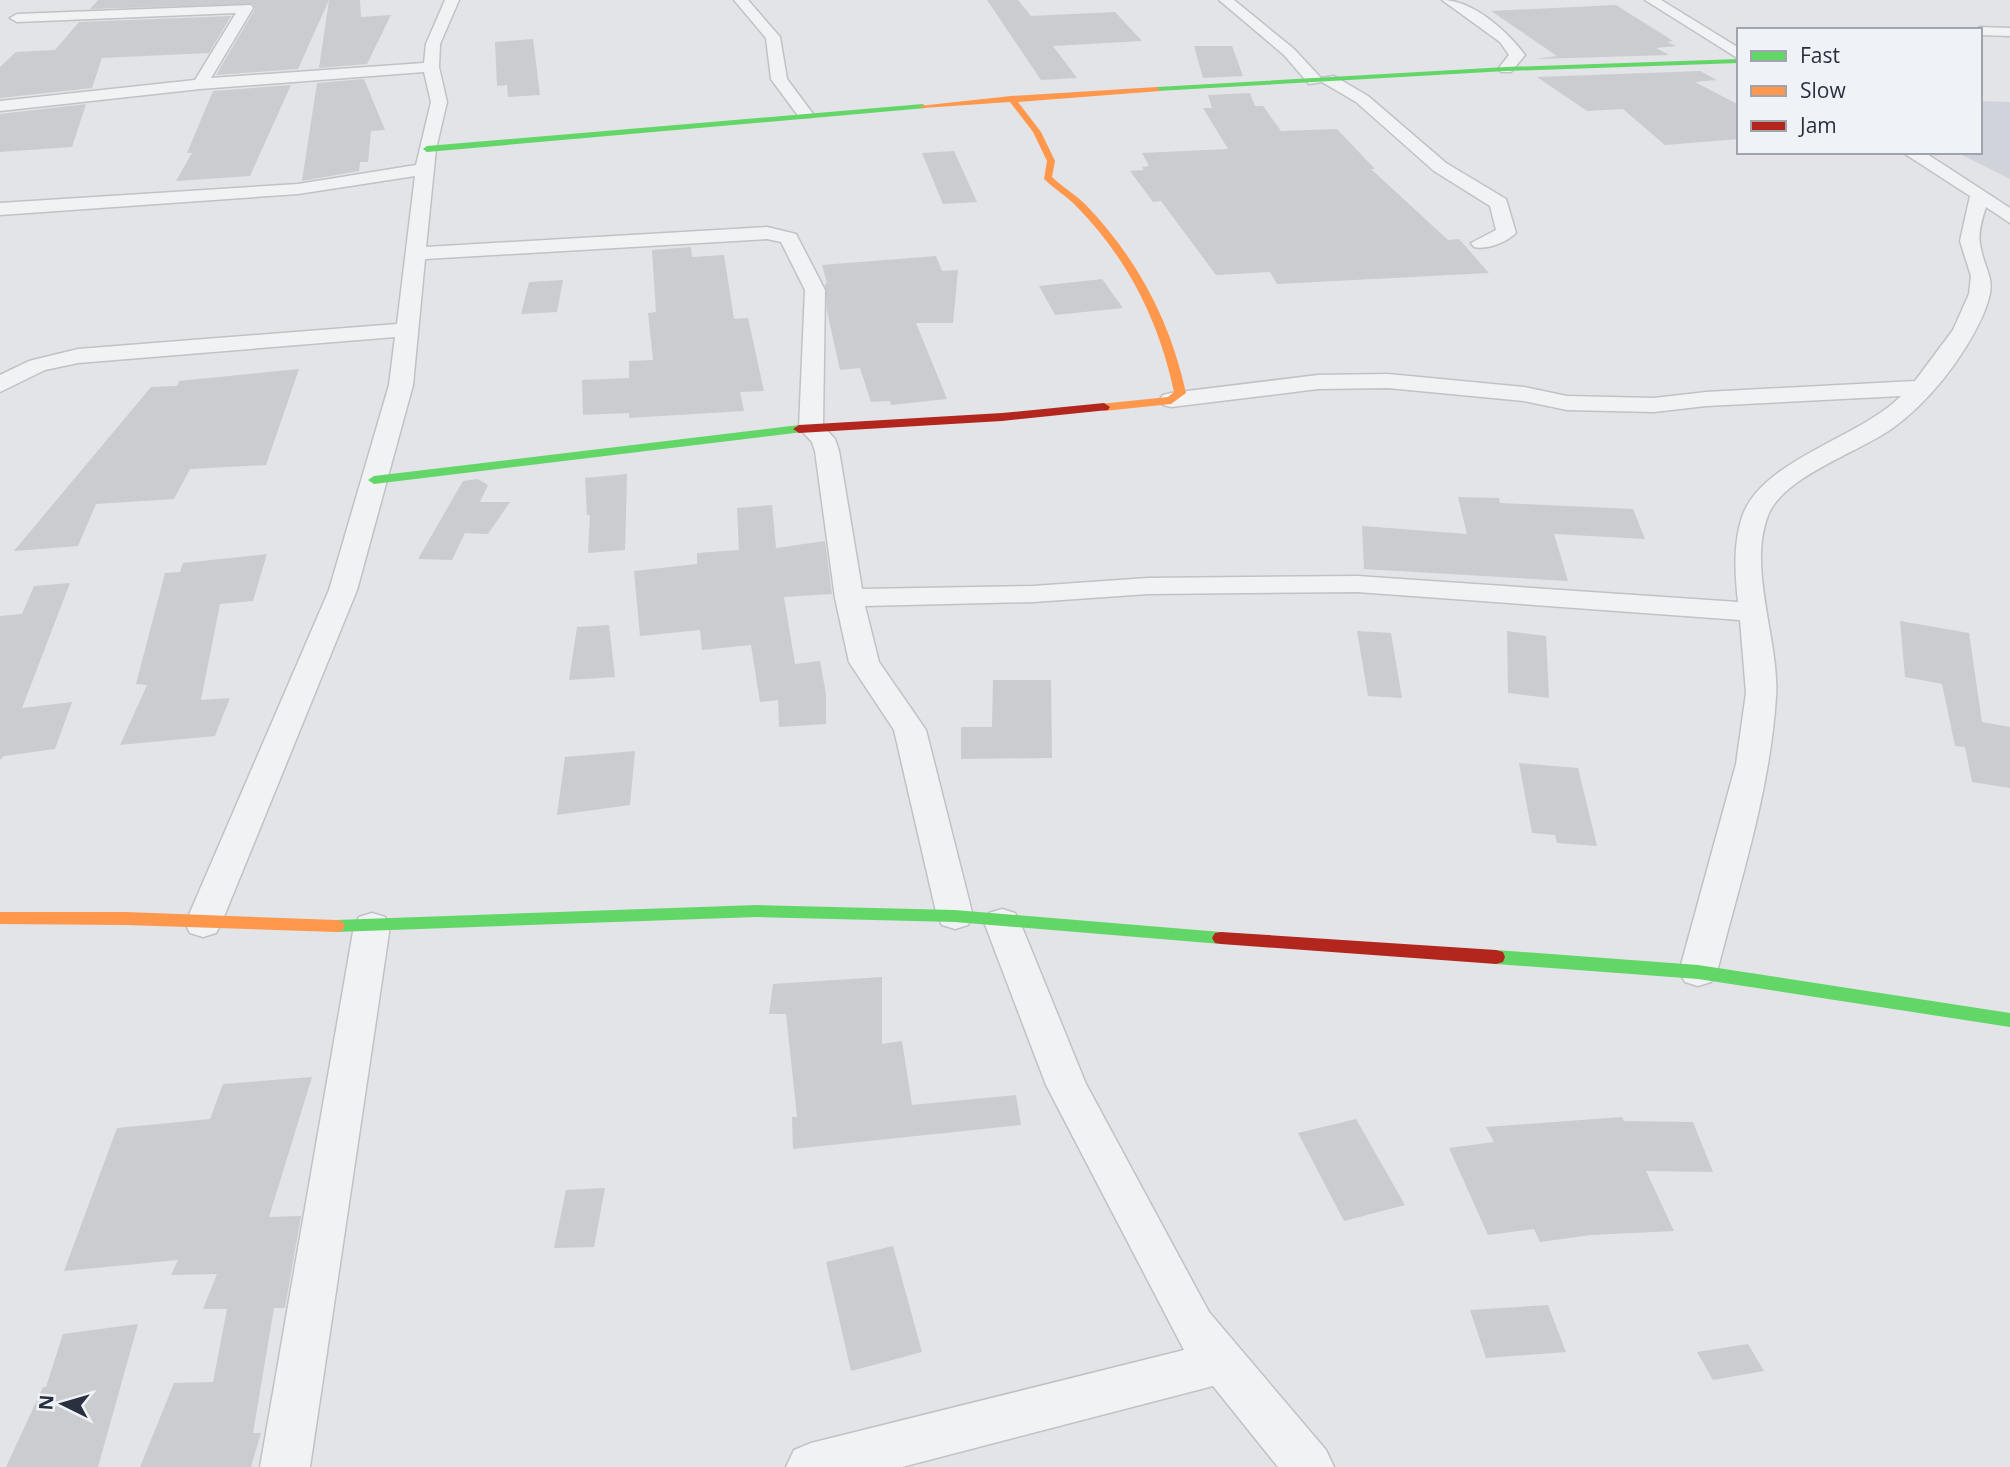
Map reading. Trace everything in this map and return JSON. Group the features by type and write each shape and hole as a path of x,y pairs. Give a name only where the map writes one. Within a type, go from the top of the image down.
{"street":[{"path":"44,0 13,22 246,8 200,84"},
{"path":"203,924 343,590 401,385 426,159 439,102 431,67 433,44 452,0"},
{"path":"741,0 773,37 779,79 805,114"},
{"path":"1226,0 1322,80 1363,99 1440,167 1499,203 1506,233 1481,243"},
{"path":"1449,0 1505,39 1517,55 1506,69"},
{"path":"1652,0 1737,54"},
{"path":"1982,31 2010,32"},
{"path":"0,209 298,189 426,159 805,114 1011,98 1737,55"},
{"path":"0,106 200,84 431,67"},
{"path":"1011,98 1037,132 1051,160 1047,177 1055,187 1077,201 1129,260 1162,316 1180,393 1171,400"},
{"path":"1698,972 1749,784 1761,692 1749,585 1756,513 1762,505 1819,459 1881,425 1906,407 1952,349 1975,304 1982,281 1970,240 1999,207 1914,154"},
{"path":"415,254 781,234 789,238 815,290 811,428 823,439 827,450 849,598 864,662 909,730 956,916"},
{"path":"6,374 51,360 78,356 407,330"},
{"path":"374,480 811,428 1002,417 1318,383 1388,381 1524,394 1567,402 1654,405 1706,399 1919,388"},
{"path":"849,598 1033,594 1148,586 1357,584 1754,612"},
{"path":"0,918 88,916 203,924 372,926 758,911 956,916 1002,922 1698,972 2010,1020"},
{"path":"1002,922 1066,1085 1193,1327 1309,1467"},
{"path":"285,1467 372,926"},
{"path":"811,1467 1222,1362"}],"shaded area":[{"path":"1982,101 2010,102 2010,179 1960,154 1982,154"}],"building":[{"path":"98,0 329,0 298,69 216,75 255,9 253,4 90,9"},
{"path":"329,0 360,0 361,17 391,15 367,64 319,68"},
{"path":"987,0 1018,0 1031,16 1115,12 1142,41 1053,46 1077,78 1041,80"},
{"path":"1616,5 1673,41 1667,42 1676,46 1656,48 1669,55 1535,59 1557,56 1491,11"},
{"path":"231,16 209,53 102,58 92,88 0,98 0,67 16,52 55,50 79,22"},
{"path":"533,39 540,95 508,97 507,85 497,86 495,42"},
{"path":"1194,46 1232,46 1243,76 1203,78"},
{"path":"1700,71 1717,80 1695,82 1737,104 1737,139 1665,145 1623,109 1587,111 1537,77"},
{"path":"364,79 385,130 371,131 368,162 360,162 359,171 302,181 317,83"},
{"path":"291,85 250,176 176,181 192,153 187,153 213,91"},
{"path":"1250,93 1255,106 1263,106 1281,131 1337,129 1375,169 1371,169 1448,240 1459,239 1489,273 1277,284 1270,272 1216,275 1161,201 1153,202 1130,171 1144,170 1142,167 1149,166 1142,153 1228,149 1203,108 1212,108 1208,95"},
{"path":"86,104 72,147 0,152 0,114"},
{"path":"954,151 977,202 943,204 922,153"},
{"path":"691,247 692,257 724,255 734,319 748,318 764,391 740,392 744,411 629,418 629,413 583,415 582,380 629,378 629,361 653,360 648,313 656,312 652,250"},
{"path":"936,256 942,271 958,270 953,323 916,323 947,399 891,405 890,401 871,402 860,368 840,370 827,311 827,283 822,265"},
{"path":"1102,279 1123,308 1055,315 1039,286"},
{"path":"563,280 557,312 521,314 529,282"},
{"path":"299,369 266,465 190,469 174,499 96,504 78,546 14,551 151,387 177,386 179,381"},
{"path":"627,474 625,550 588,553 590,515 587,515 585,478"},
{"path":"478,479 488,485 480,502 510,502 488,534 465,533 452,560 418,559 463,481"},
{"path":"1458,497 1499,498 1500,503 1633,509 1645,539 1554,534 1568,581 1364,569 1362,526 1467,534"},
{"path":"772,505 776,548 825,541 832,594 784,597 795,664 820,661 826,694 826,724 779,727 778,700 760,702 751,645 702,650 700,630 640,636 634,571 697,564 697,553 739,550 737,508"},
{"path":"267,554 253,601 220,604 201,700 230,698 215,736 120,745 147,685 136,684 165,573 180,572 183,563"},
{"path":"70,583 22,708 72,702 55,749 4,756 0,760 0,616 22,614 34,586"},
{"path":"1900,621 1969,633 1982,722 2010,727 2010,788 1972,782 1965,747 1955,746 1942,684 1905,677"},
{"path":"609,625 615,677 569,680 577,627"},
{"path":"1357,631 1391,633 1402,698 1368,696"},
{"path":"1507,631 1546,636 1549,698 1508,693"},
{"path":"993,680 1051,680 1052,758 961,759 961,727 992,727"},
{"path":"635,751 630,805 557,815 565,757"},
{"path":"1519,763 1578,768 1597,846 1557,843 1555,835 1532,833"},
{"path":"882,977 882,1044 902,1041 912,1105 1016,1095 1021,1125 793,1149 792,1117 797,1117 786,1014 769,1014 773,984"},
{"path":"312,1077 269,1217 301,1216 285,1308 274,1308 253,1433 261,1433 251,1467 140,1467 174,1383 213,1382 227,1309 203,1309 217,1274 171,1275 178,1260 64,1271 117,1128 210,1119 223,1084"},
{"path":"1622,1117 1624,1121 1693,1122 1713,1172 1646,1171 1674,1231 1591,1235 1540,1242 1534,1229 1488,1235 1449,1148 1494,1142 1486,1127"},
{"path":"1356,1119 1405,1205 1344,1221 1298,1133"},
{"path":"605,1188 594,1247 554,1248 566,1190"},
{"path":"893,1246 922,1352 851,1371 826,1262"},
{"path":"1548,1305 1566,1352 1486,1358 1470,1310"},
{"path":"138,1324 98,1467 6,1467 43,1387 46,1387 63,1334"},
{"path":"1748,1344 1764,1371 1713,1380 1697,1352"}],"traffic: fast":[{"path":"1157,89 1506,69 1737,61"},
{"path":"427,149 923,106"},
{"path":"374,480 799,429"},
{"path":"336,926 757,911 955,916 1221,938"},
{"path":"1496,957 1698,972 2010,1020"}],"traffic: slow":[{"path":"923,106 1157,89"},
{"path":"1011,98 1037,132 1051,161 1047,177 1080,204 1132,268 1157,315 1174,366 1180,393 1171,400 1104,407"},
{"path":"0,918 336,926"}],"traffic: jam":[{"path":"799,429 1002,417 1104,407"},
{"path":"1221,938 1496,957"}]}
